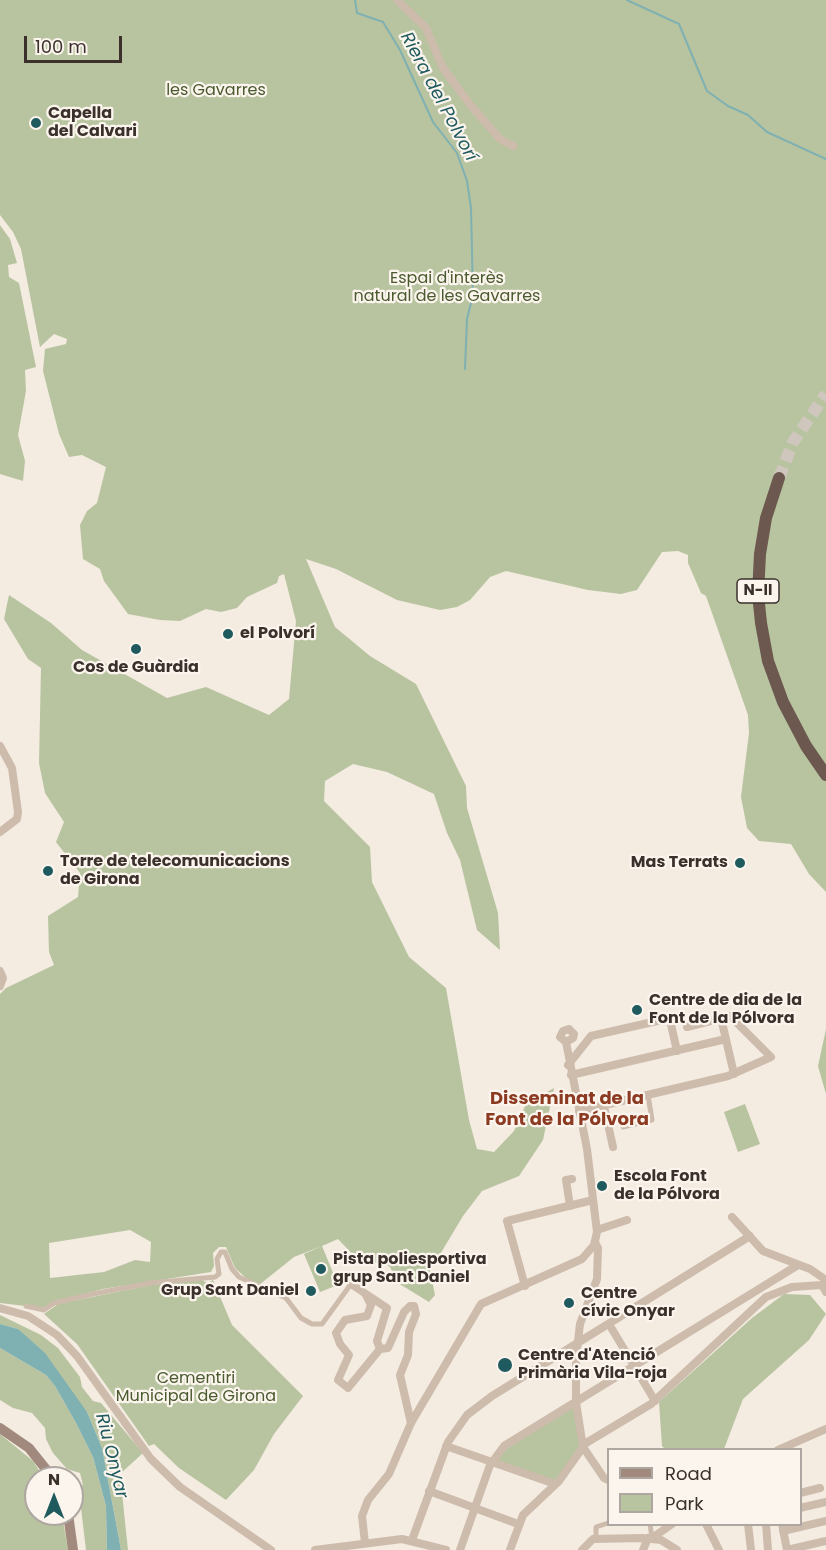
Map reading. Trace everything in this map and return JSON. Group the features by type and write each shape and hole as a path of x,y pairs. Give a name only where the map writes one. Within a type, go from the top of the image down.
{"highway":[{"name":"N-II","path":"779,478 766,518 760,554 758,587 760,623 768,661 783,702 806,746 826,775"}],"main road":[{"path":"0,1428 29,1448 43,1466"},
{"path":"70,1526 73,1550"}],"street":[{"path":"397,0 426,28 443,68 472,107 500,138 513,146"},
{"path":"0,746 13,770 17,819 0,832"},
{"path":"0,971 3,978 0,986"},
{"path":"579,1111 734,1074 771,1057 730,1016 687,1027"},
{"path":"721,1018 734,1074"},
{"path":"568,1065 591,1036 666,1019 670,1020 677,1051"},
{"path":"571,1075 726,1039"},
{"path":"566,1042 568,1065 579,1111 593,1200 597,1230 595,1242 598,1253 597,1279 580,1324 577,1343 576,1402 583,1447 607,1479"},
{"path":"623,1127 652,1120 648,1095"},
{"path":"604,1106 613,1147"},
{"path":"570,1206 566,1180 572,1179"},
{"path":"525,1286 507,1221 593,1200"},
{"path":"732,1217 763,1251 798,1265 825,1284"},
{"path":"597,1230 627,1220"},
{"path":"412,1540 446,1446 461,1421 474,1408 750,1236"},
{"path":"365,1543 363,1510 372,1493 392,1469 411,1423 481,1304 582,1259 595,1242"},
{"path":"26,1306 44,1310 54,1303 93,1294 150,1284 215,1277 219,1274 217,1258 221,1252 225,1252 232,1269 240,1277 286,1298 301,1318 312,1324 322,1324 351,1284 366,1295 377,1299 387,1308 377,1341 380,1349"},
{"path":"460,1550 492,1462 508,1443 798,1265"},
{"path":"510,1550 523,1515 555,1484 583,1447 655,1401 766,1297 792,1287 825,1284"},
{"path":"366,1295 371,1305 367,1316 345,1320 336,1333 340,1344 349,1355 338,1380 348,1388 380,1349 388,1348 405,1312 410,1306 414,1306 416,1314 409,1332 408,1355 400,1375 411,1423"},
{"path":"0,1308 38,1321 67,1344 152,1459 180,1487 271,1550"},
{"path":"609,1324 655,1401"},
{"path":"780,1448 826,1429"},
{"path":"446,1446 555,1484"},
{"path":"802,1493 820,1488"},
{"path":"429,1491 518,1524"},
{"path":"802,1508 826,1502"},
{"path":"802,1525 826,1521"},
{"path":"596,1539 596,1527 607,1524"},
{"path":"650,1526 652,1538"},
{"path":"644,1550 652,1538 669,1526"},
{"path":"707,1526 720,1550"},
{"path":"748,1526 751,1550"},
{"path":"766,1526 768,1550"},
{"path":"782,1528 787,1550 826,1541"},
{"path":"584,1547 596,1539 652,1538 677,1550"},
{"path":"315,1550 365,1543 412,1540 446,1550"}],"green space":[{"name":"Espai d'interès natural de les Gavarres","path":"0,0 826,0 826,892 809,874 791,844 759,841 747,828 741,797 749,733 748,715 706,596 701,593 688,563 688,555 678,551 662,552 637,590 621,594 588,590 506,571 490,577 470,600 457,607 440,610 397,600 336,569 306,559 335,627 370,656 416,684 466,786 467,808 498,913 500,950 477,930 460,860 447,833 434,794 387,772 353,764 325,781 324,801 370,847 372,882 409,957 446,988 469,1120 477,1149 494,1152 514,1131 526,1104 554,1088 543,1140 519,1176 482,1191 463,1216 430,1271 435,1295 429,1302 398,1283 390,1267 384,1263 360,1262 338,1239 294,1257 259,1285 246,1278 235,1268 226,1247 219,1247 213,1253 214,1266 211,1272 103,1289 52,1302 43,1308 0,1303 0,994 6,988 54,965 49,952 48,916 78,897 80,873 56,842 64,822 45,793 39,763 41,668 28,659 4,619 9,595 51,623 82,650 167,698 206,687 269,715 289,699 296,621 284,574 279,576 277,583 247,597 237,608 221,612 206,609 180,621 160,620 128,614 104,581 100,569 83,559 80,525 87,511 97,503 106,467 82,455 69,457 59,434 43,371 45,349 66,344 67,339 54,334 40,347 21,249 13,232 0,215","holes":["130,1230 151,1242 150,1262 135,1260 104,1272 50,1278 49,1243"]},
{"path":"0,225 10,239 17,263 8,265 9,277 19,283 36,367 25,370 26,391 18,435 25,461 23,481 0,474"},
{"path":"826,1029 826,1094 818,1066"},
{"path":"745,1104 760,1144 738,1152 724,1112"},
{"name":"Pista poliesportiva grup Sant Daniel","path":"322,1246 338,1285 320,1292 304,1254"},
{"name":"Cementiri Municipal de Girona","path":"202,1280 207,1283 213,1280 232,1325 303,1396 274,1434 254,1470 226,1500 179,1468 154,1444 149,1446 77,1344 44,1314 58,1304 151,1285"},
{"path":"784,1294 810,1295 826,1314 809,1340 743,1399 724,1448 664,1448 659,1402 752,1318"},
{"path":"0,1315 41,1335 58,1348 80,1377 82,1387 93,1401 101,1403 143,1453 120,1474 128,1550 121,1550 102,1448 87,1412 18,1329 0,1324"},
{"path":"0,1348 46,1375 55,1386 93,1457 106,1506 107,1550 86,1550 83,1526 84,1466 64,1466 53,1453 46,1439 45,1428 32,1413 13,1408 0,1400"},
{"path":"575,1403 580,1446 553,1484 493,1462 498,1453"},
{"path":"0,1434 36,1466 24,1466 24,1526 64,1526 68,1550 0,1550"}],"water":[{"path":"0,1324 18,1329 45,1353 87,1412 102,1448 121,1550 107,1550 106,1506 93,1457 76,1423 55,1386 46,1375 0,1348"}],"waterway":[{"name":"Riera del Polvorí","path":"355,0 357,13 383,22 400,50 433,122 457,153 467,181 471,208 473,295 467,319 465,369"},
{"path":"627,0 679,24 707,91 728,106 748,115 767,132 826,159"}],"tunnel":[{"path":"779,478 793,442 826,394"}],"place":[{"name":"Capella del Calvari","path":"36,123"},
{"name":"el Polvorí","path":"228,634"},
{"name":"Cos de Guàrdia","path":"136,649"},
{"name":"Mas Terrats","path":"740,863"},
{"name":"Torre de telecomunicacions de Girona","path":"48,871"},
{"name":"Centre de dia de la Font de la Pólvora","path":"637,1010"},
{"name":"Escola Font de la Pólvora","path":"602,1186"},
{"name":"Pista poliesportiva grup Sant Daniel","path":"321,1269"},
{"name":"Grup Sant Daniel","path":"311,1291"},
{"name":"Centre cívic Onyar","path":"569,1303"},
{"name":"Centre d'Atenció Primària Vila-roja","path":"505,1365"}],"district":[{"name":"Disseminat de la Font de la Pólvora","path":"567,1109"}],"park label":[{"name":"les Gavarres","path":"216,91"}],"water label":[{"name":"Riu Onyar","path":"111,1456"}]}
